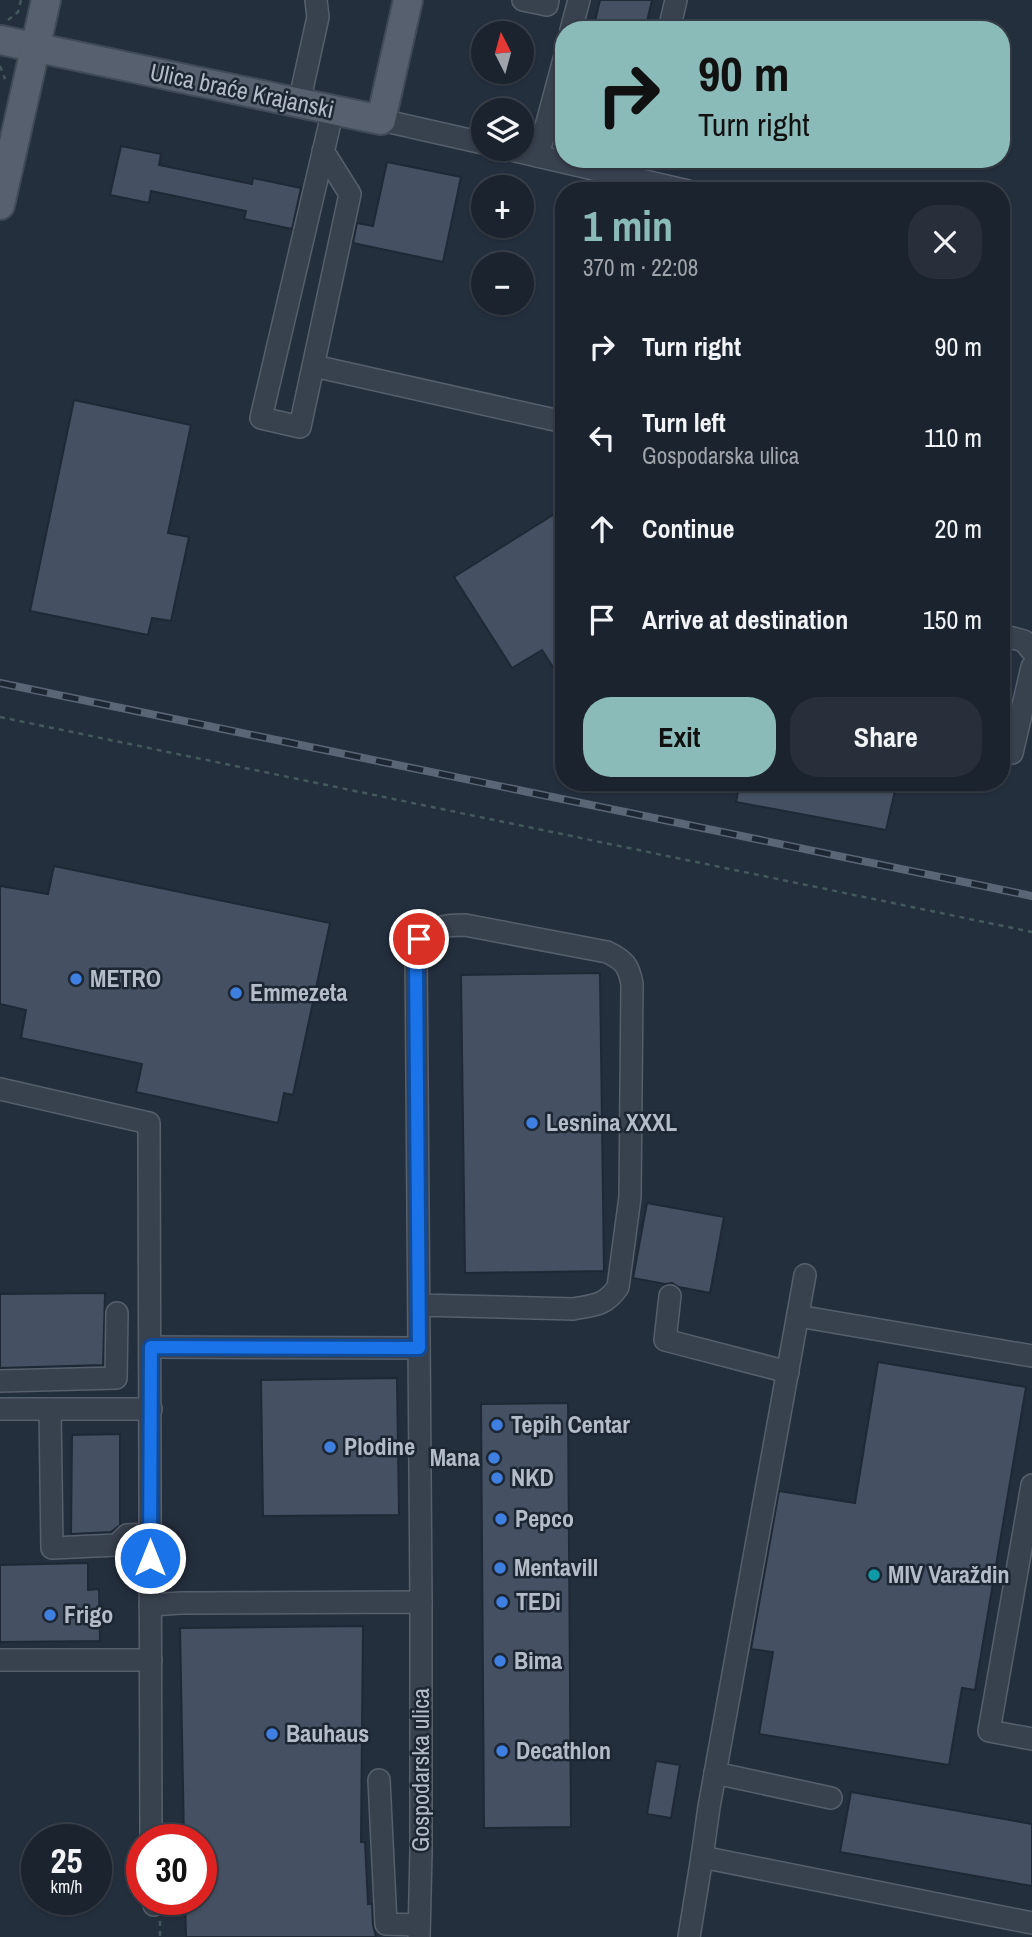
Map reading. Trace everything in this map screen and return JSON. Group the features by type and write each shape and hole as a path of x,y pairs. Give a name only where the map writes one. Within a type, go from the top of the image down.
{"main road":[{"path":"0,205 46,0"},
{"path":"381,120 408,0"},
{"name":"Ulica braće Krajanski","path":"2,31 35,47 381,120"}],"street":[{"path":"299,103 318,18 316,0"},
{"path":"523,0 547,5 548,0"},
{"path":"573,21 579,0"},
{"path":"671,21 676,0"},
{"path":"538,156 555,96"},
{"path":"323,151 350,194 300,427 261,418 332,110"},
{"name":"Ulica braće Krajanski","path":"381,120 471,140"},
{"path":"534,155 555,160"},
{"path":"589,168 649,182"},
{"path":"314,366 555,420"},
{"path":"1010,637 1024,641 1032,651"},
{"path":"1010,753 1032,667"},
{"name":"Gospodarska ulica","path":"419,1305 573,1308 594,1305 610,1298 618,1287 629,1197 632,984 630,971 625,964 607,952 466,925 436,927 419,939 416,948 421,1602 419,1931"},
{"path":"0,1089 149,1123 151,1824"},
{"path":"689,1937 715,1773 805,1275"},
{"path":"670,1296 665,1340 788,1372"},
{"path":"0,1381 116,1378 117,1313"},
{"path":"798,1316 1032,1356"},
{"path":"151,1347 419,1348"},
{"path":"0,1409 151,1409"},
{"path":"50,1409 52,1548 117,1545 127,1535 150,1534"},
{"path":"1032,1485 989,1731 1032,1739"},
{"path":"150,1605 421,1602"},
{"path":"0,1660 151,1660"},
{"path":"715,1773 831,1798"},
{"path":"379,1780 386,1924 419,1931"},
{"path":"702,1857 1032,1923"}],"path":[{"path":"2,31 18,12 21,0"},
{"path":"0,66 5,78"},
{"path":"0,718 1032,932"}],"building":[{"path":"600,0 652,0 647,21 595,21"},
{"path":"121,146 161,154 159,165 252,184 253,178 301,188 292,229 244,219 246,211 151,191 149,203 110,195"},
{"path":"387,162 461,177 443,262 353,243 357,223 373,226"},
{"path":"74,400 191,425 168,533 189,537 171,621 152,618 148,635 30,611"},
{"path":"555,514 555,670 542,650 512,668 454,577"},
{"path":"738,791 895,791 886,830 736,802"},
{"path":"54,866 330,923 293,1095 284,1093 278,1123 136,1092 142,1064 21,1038 26,1010 0,1004 0,886 48,894"},
{"name":"Lesnina XXXL","path":"600,973 604,1271 465,1273 461,975"},
{"path":"647,1203 724,1217 710,1293 672,1283 633,1278"},
{"path":"105,1293 103,1365 0,1368 0,1294"},
{"name":"MIV Varaždin","path":"878,1362 1026,1387 975,1690 962,1688 949,1765 759,1734 773,1652 751,1649 779,1491 855,1503"},
{"name":"Plodine","path":"397,1378 399,1515 263,1516 261,1380"},
{"path":"568,1403 571,1827 484,1828 481,1404"},
{"path":"120,1434 120,1525 111,1532 71,1534 72,1435"},
{"name":"Frigo","path":"88,1563 88,1590 99,1589 100,1641 0,1642 0,1565"},
{"name":"Bauhaus","path":"363,1626 361,1842 365,1842 368,1904 372,1904 376,1937 186,1937 185,1915 217,1915 217,1824 184,1824 180,1628"},
{"path":"656,1761 680,1765 671,1818 647,1814"},
{"path":"851,1792 1032,1824 1032,1886 840,1852"}],"railway":[{"path":"0,683 1032,896"}],"place":[{"name":"METRO","path":"76,979"},
{"name":"Emmezeta","path":"236,993"},
{"name":"Lesnina XXXL","path":"532,1123"},
{"name":"Tepih Centar","path":"497,1425"},
{"name":"Plodine","path":"330,1447"},
{"name":"Mana","path":"494,1458"},
{"name":"NKD","path":"497,1478"},
{"name":"Pepco","path":"501,1519"},
{"name":"Mentavill","path":"500,1568"},
{"name":"MIV Varaždin","path":"874,1575"},
{"name":"TEDi","path":"502,1602"},
{"name":"Frigo","path":"50,1615"},
{"name":"Bima","path":"500,1661"},
{"name":"Bauhaus","path":"272,1734"},
{"name":"Decathlon","path":"502,1751"}],"route":[{"path":"150,1558 151,1347 419,1348 416,960 419,939"}]}
